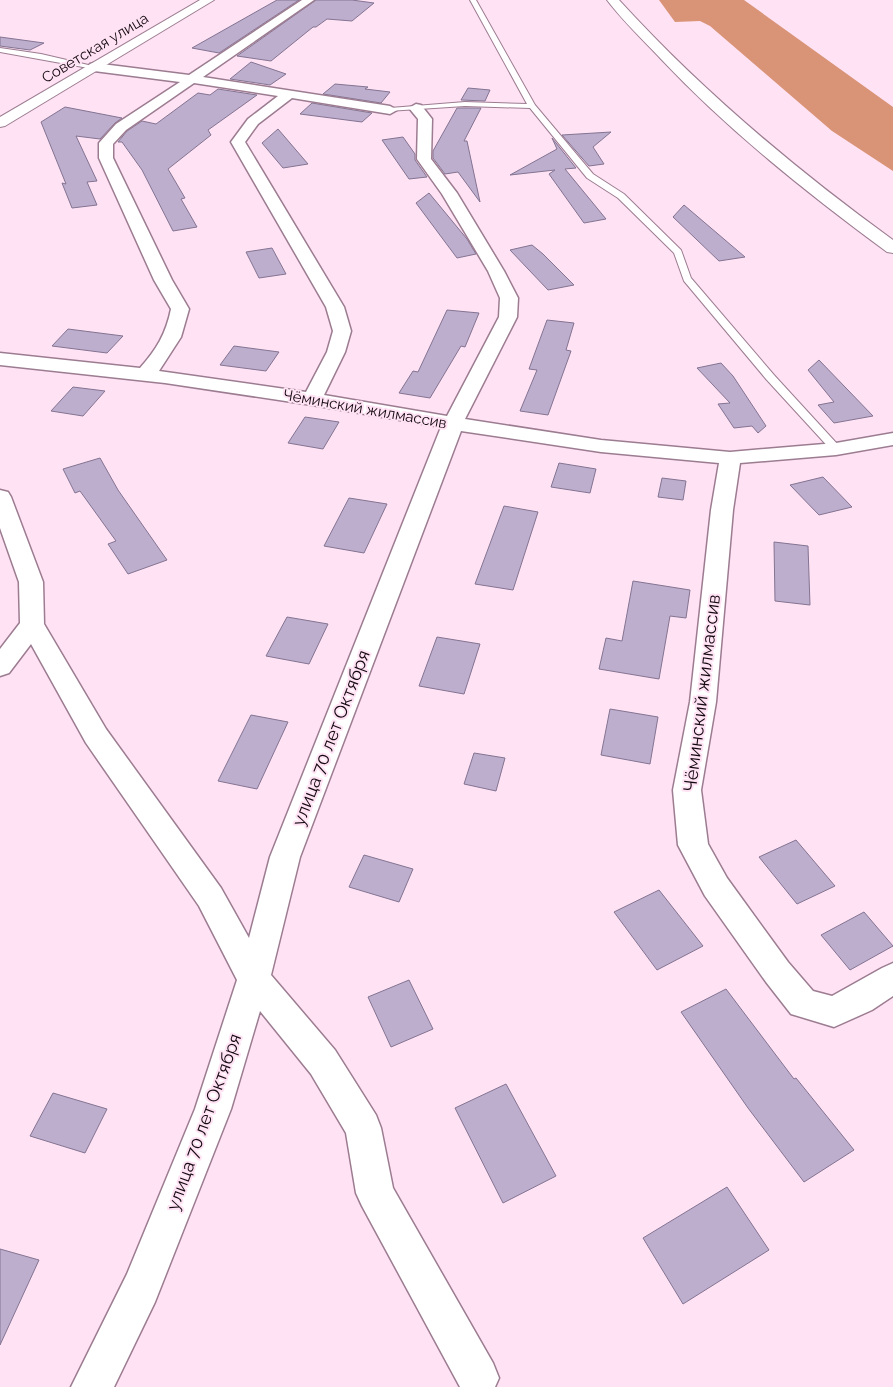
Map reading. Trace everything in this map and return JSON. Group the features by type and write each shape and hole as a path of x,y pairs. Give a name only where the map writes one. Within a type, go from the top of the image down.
{"main road":[{"name":"Советская улица","path":"0,123 208,0"},
{"path":"613,0 643,34 720,109 809,184 893,248"}],"street":[{"path":"145,374 165,351 177,329 180,309 163,280 114,178 106,158 106,143 122,127 309,0"},
{"path":"94,67 192,79 361,107 403,109"},
{"path":"289,94 251,124 241,134 238,142 335,307 342,331 336,352 312,399"},
{"name":"улица 70 лет Октября","path":"92,1387 141,1288 213,1109 254,979 285,857 453,424 508,317 509,298 496,270 449,193 424,159 424,118 403,109"},
{"name":"Чёминский жилмассив","path":"0,359 145,374 601,446 730,458 836,448 893,438"},
{"name":"Чёминский жилмассив","path":"730,458 722,510 703,702 688,790 693,846 716,887 777,972 802,1003 834,1012 860,999 893,978"},
{"path":"0,497 31,582 32,624 96,736 210,897 254,979 323,1062 363,1128 375,1193 478,1378"},
{"path":"0,667 32,624"}],"lane":[{"path":"473,0 532,106 590,176 621,196 678,252 687,279 770,376 836,448"},
{"path":"0,50 94,67"},
{"path":"403,109 465,104 532,106"}],"shaded area":[{"path":"659,0 744,0 893,107 893,171 832,131 710,26 700,21 675,22"}],"building":[{"path":"277,0 299,0 219,53 192,48"},
{"path":"316,0 352,0 374,3 352,21 327,19 313,27 271,61 237,56"},
{"path":"0,37 44,43 30,50 0,46"},
{"path":"251,62 286,74 270,85 230,79"},
{"path":"335,84 368,87 365,89 390,92 381,103 323,94"},
{"path":"468,88 490,90 485,101 461,100"},
{"path":"218,89 257,95 208,130 211,135 168,169 185,198 181,199 197,227 173,231 142,170 122,142 118,142 127,131 142,121 156,124 198,93 210,95"},
{"path":"312,103 372,113 362,122 300,114"},
{"path":"65,107 122,118 100,139 76,136 97,181 87,182 97,205 72,208 62,183 66,184 41,122"},
{"path":"457,108 481,108 464,141 467,141 480,202 458,172 445,174 433,158 433,151"},
{"path":"278,129 308,164 283,168 262,143"},
{"path":"611,132 593,147 604,164 589,166 562,135"},
{"path":"403,137 415,154 415,160 427,177 409,179 382,140"},
{"path":"552,138 576,168 565,169 606,219 584,223 549,174 555,170 510,175 557,149"},
{"path":"429,193 467,239 476,254 457,258 416,203"},
{"path":"684,205 745,257 719,261 673,217"},
{"path":"532,245 574,285 548,290 510,250"},
{"path":"272,248 286,274 259,278 246,252"},
{"path":"447,310 479,313 465,347 461,346 430,398 399,393 413,371 418,372"},
{"path":"547,320 574,323 566,350 571,351 548,415 520,411 537,370 529,369"},
{"path":"68,329 123,336 107,353 52,346"},
{"path":"234,346 279,352 266,371 220,365"},
{"path":"819,360 873,416 834,423 818,405 834,402 808,370"},
{"path":"721,363 733,376 766,426 758,433 752,426 734,428 718,404 730,403 697,368"},
{"path":"73,387 105,391 83,416 51,411"},
{"path":"305,417 339,422 323,449 288,443"},
{"path":"100,458 118,490 167,560 128,574 108,544 116,541 80,491 75,493 63,469"},
{"path":"559,463 596,469 590,493 551,487"},
{"path":"823,477 852,507 819,515 790,485"},
{"path":"662,478 686,481 683,500 658,497"},
{"path":"349,498 387,504 364,553 324,546"},
{"path":"504,506 538,512 513,590 475,584"},
{"path":"774,542 808,546 810,605 775,601"},
{"path":"633,581 690,590 686,618 670,616 659,679 599,669 606,638 622,641"},
{"path":"287,617 328,624 309,664 266,656"},
{"path":"437,637 480,644 464,694 419,686"},
{"path":"610,709 658,717 650,764 601,755"},
{"path":"251,715 288,722 257,789 218,781"},
{"path":"474,753 505,758 496,791 464,784"},
{"path":"796,840 835,886 797,904 759,857"},
{"path":"364,855 413,869 399,902 349,887"},
{"path":"659,890 703,946 657,970 614,912"},
{"path":"864,912 893,946 850,970 821,935"},
{"path":"409,980 433,1029 391,1047 368,997"},
{"path":"726,989 794,1079 796,1078 854,1150 804,1182 748,1108 681,1012"},
{"path":"506,1084 556,1176 503,1203 455,1108"},
{"path":"53,1093 107,1109 85,1153 30,1136"},
{"path":"727,1187 769,1250 683,1304 643,1238"},
{"path":"0,1249 39,1260 0,1345"}]}
